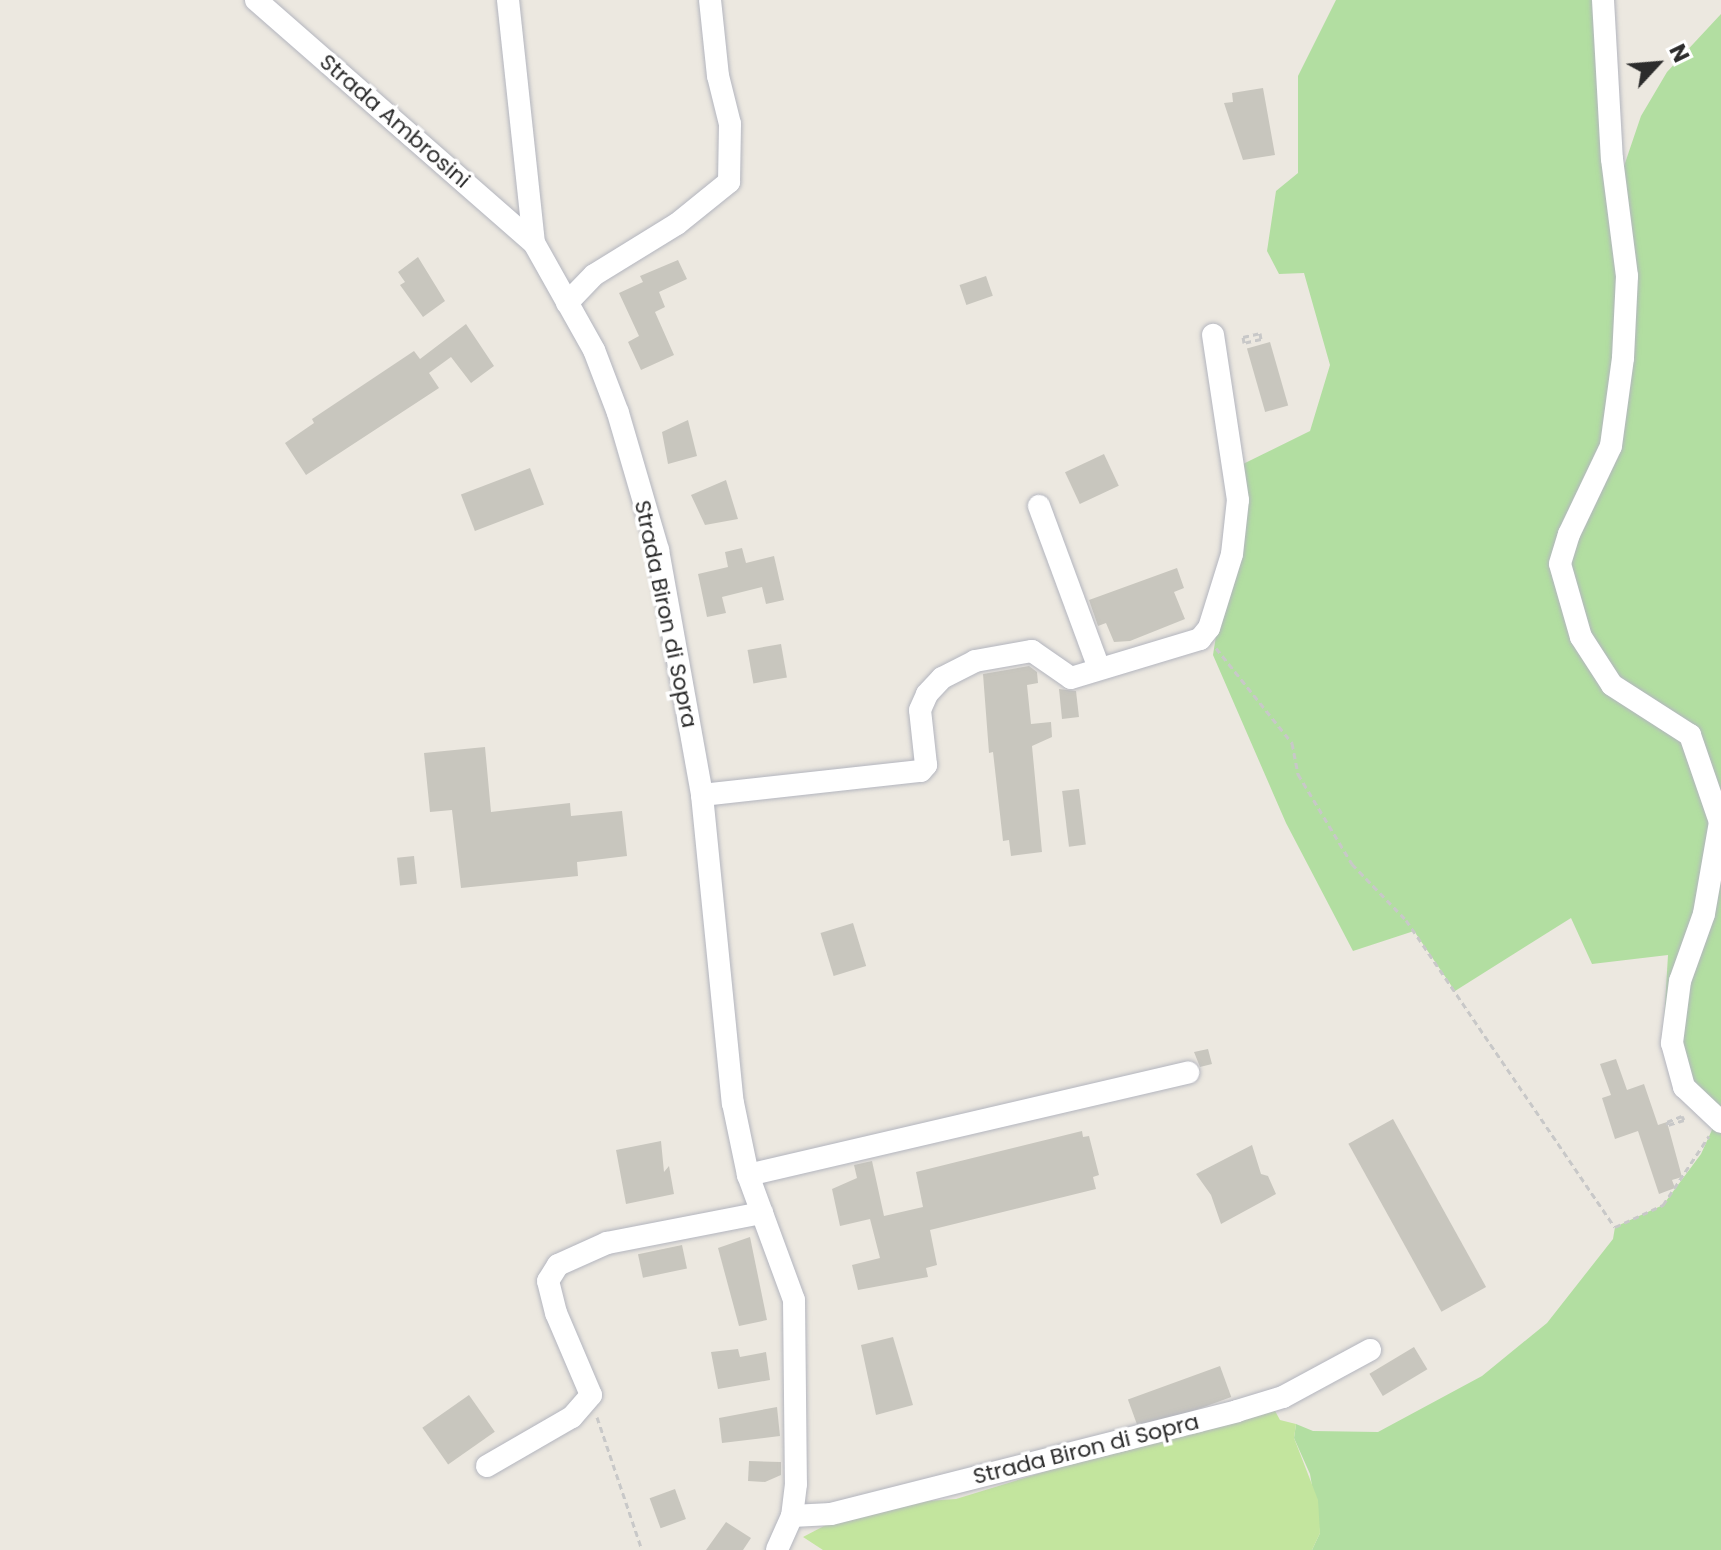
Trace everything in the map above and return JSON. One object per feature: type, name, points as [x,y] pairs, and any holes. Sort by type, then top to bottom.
[{"type":"street","name":"Strada Ambrosini","points":[[256,0],[534,243]]},
{"type":"street","points":[[508,0],[534,243]]},
{"type":"street","points":[[567,303],[594,275],[677,224],[729,182],[730,124],[718,76],[710,0]]},
{"type":"street","points":[[1603,0],[1612,159],[1627,276],[1623,358],[1611,446],[1569,534],[1560,564],[1581,637],[1612,685],[1690,735],[1720,822],[1704,914],[1680,981],[1672,1043],[1684,1087],[1718,1122]]},
{"type":"street","name":"Strada Biron di Sopra","points":[[534,243],[594,350],[618,413],[658,550],[702,795],[733,1103],[748,1175],[794,1300],[797,1449],[792,1516],[777,1550]]},
{"type":"street","points":[[702,795],[911,776],[926,765],[920,710],[927,694],[954,670],[1005,653],[1032,651],[1071,678],[1200,639],[1209,628],[1232,554],[1238,500],[1213,335]]},
{"type":"street","points":[[1039,506],[1099,668]]},
{"type":"street","points":[[748,1175],[1188,1073]]},
{"type":"street","points":[[487,1466],[572,1417],[591,1395],[556,1313],[548,1281],[558,1265],[607,1243],[762,1213]]},
{"type":"street","name":"Strada Biron di Sopra","points":[[792,1516],[831,1514],[1237,1411],[1283,1397],[1370,1350]]},
{"type":"path","points":[[1200,639],[1216,647],[1292,743],[1298,774],[1352,864],[1406,920],[1615,1227],[1663,1205],[1701,1154],[1718,1122]]},
{"type":"path","points":[[591,1395],[605,1450],[642,1550]]},
{"type":"green space","points":[[1336,0],[1603,0],[1623,169],[1641,116],[1667,72],[1721,14],[1721,1550],[1312,1550],[1320,1533],[1310,1474],[1294,1438],[1296,1424],[1313,1431],[1378,1432],[1482,1376],[1547,1323],[1613,1239],[1615,1227],[1663,1205],[1701,1154],[1716,1121],[1663,1039],[1668,955],[1592,964],[1571,918],[1455,991],[1414,931],[1353,951],[1286,823],[1213,655],[1243,464],[1310,431],[1330,365],[1304,273],[1279,274],[1267,251],[1276,191],[1298,173],[1298,76]]},
{"type":"green space","points":[[1274,1409],[1280,1420],[1296,1424],[1294,1438],[1318,1500],[1320,1533],[1312,1550],[823,1550],[803,1537],[843,1516],[897,1503],[956,1499],[1167,1434],[1227,1425]]},
{"type":"building","points":[[1263,88],[1275,155],[1243,160],[1224,103],[1233,102],[1232,93]]},
{"type":"building","points":[[418,257],[445,301],[423,317],[400,285],[405,282],[398,272]]},
{"type":"building","points":[[678,260],[687,279],[659,292],[665,307],[655,312],[674,355],[641,370],[628,342],[639,336],[619,293],[643,282],[640,276]]},
{"type":"building","points":[[986,276],[993,296],[966,305],[960,285]]},
{"type":"building","points":[[466,324],[494,366],[471,383],[451,357],[429,373],[439,388],[306,475],[285,443],[314,423],[312,419],[414,351],[420,359]]},
{"type":"building","points":[[1270,342],[1288,405],[1265,412],[1247,349]]},
{"type":"building","points":[[688,420],[697,456],[668,464],[662,432]]},
{"type":"building","points":[[1104,454],[1119,486],[1080,504],[1065,472]]},
{"type":"building","points":[[530,468],[544,504],[475,531],[461,495]]},
{"type":"building","points":[[726,480],[738,519],[705,525],[691,495]]},
{"type":"building","points":[[742,548],[746,563],[774,556],[784,600],[766,604],[762,587],[722,597],[726,613],[707,617],[698,574],[728,567],[725,552]]},
{"type":"building","points":[[1177,568],[1184,588],[1174,592],[1185,619],[1130,641],[1114,642],[1106,623],[1098,626],[1089,600]]},
{"type":"building","points":[[781,644],[787,677],[753,683],[748,650]]},
{"type":"building","points":[[1029,666],[1037,672],[1038,683],[1027,685],[1031,724],[1051,722],[1052,737],[1032,746],[1042,852],[1011,856],[1009,840],[1003,841],[993,752],[989,753],[983,674]]},
{"type":"building","points":[[1059,689],[1076,691],[1079,717],[1062,719]]},
{"type":"building","points":[[485,747],[491,812],[570,803],[571,816],[622,811],[627,856],[577,862],[578,876],[461,888],[452,810],[430,812],[424,753]]},
{"type":"building","points":[[1079,789],[1086,845],[1069,847],[1062,791]]},
{"type":"building","points":[[414,856],[417,884],[400,886],[397,858]]},
{"type":"building","points":[[853,923],[866,966],[834,976],[820,933]]},
{"type":"building","points":[[1208,1049],[1212,1064],[1200,1067],[1194,1052]]},
{"type":"building","points":[[1616,1059],[1627,1090],[1644,1084],[1658,1125],[1667,1122],[1682,1177],[1672,1180],[1675,1188],[1659,1194],[1638,1131],[1615,1139],[1602,1098],[1611,1095],[1600,1064]]},
{"type":"building","points":[[1393,1119],[1486,1287],[1441,1312],[1348,1144]]},
{"type":"building","points":[[1082,1131],[1083,1137],[1089,1136],[1099,1175],[1093,1177],[1096,1189],[930,1230],[937,1265],[926,1268],[928,1277],[858,1290],[852,1265],[880,1258],[870,1219],[840,1226],[832,1189],[857,1178],[854,1165],[872,1161],[884,1216],[923,1207],[916,1172]]},
{"type":"building","points":[[661,1141],[664,1172],[669,1166],[674,1194],[626,1204],[616,1150]]},
{"type":"building","points":[[1252,1145],[1261,1174],[1268,1176],[1276,1194],[1221,1224],[1211,1195],[1196,1174]]},
{"type":"building","points":[[750,1237],[767,1320],[739,1326],[718,1248]]},
{"type":"building","points":[[682,1245],[687,1268],[643,1278],[638,1254]]},
{"type":"building","points":[[893,1337],[913,1405],[876,1415],[861,1345]]},
{"type":"building","points":[[1414,1347],[1427,1369],[1383,1396],[1369,1374]]},
{"type":"building","points":[[738,1349],[740,1357],[766,1352],[770,1380],[718,1389],[711,1352]]},
{"type":"building","points":[[1220,1366],[1231,1397],[1139,1431],[1128,1400]]},
{"type":"building","points":[[469,1395],[495,1432],[448,1465],[422,1428]]},
{"type":"building","points":[[777,1407],[780,1436],[722,1443],[719,1418]]},
{"type":"building","points":[[749,1461],[781,1462],[781,1475],[765,1482],[748,1481]]},
{"type":"building","points":[[675,1489],[686,1519],[661,1528],[650,1498]]},
{"type":"building","points":[[726,1522],[751,1538],[743,1550],[706,1550]]}]
